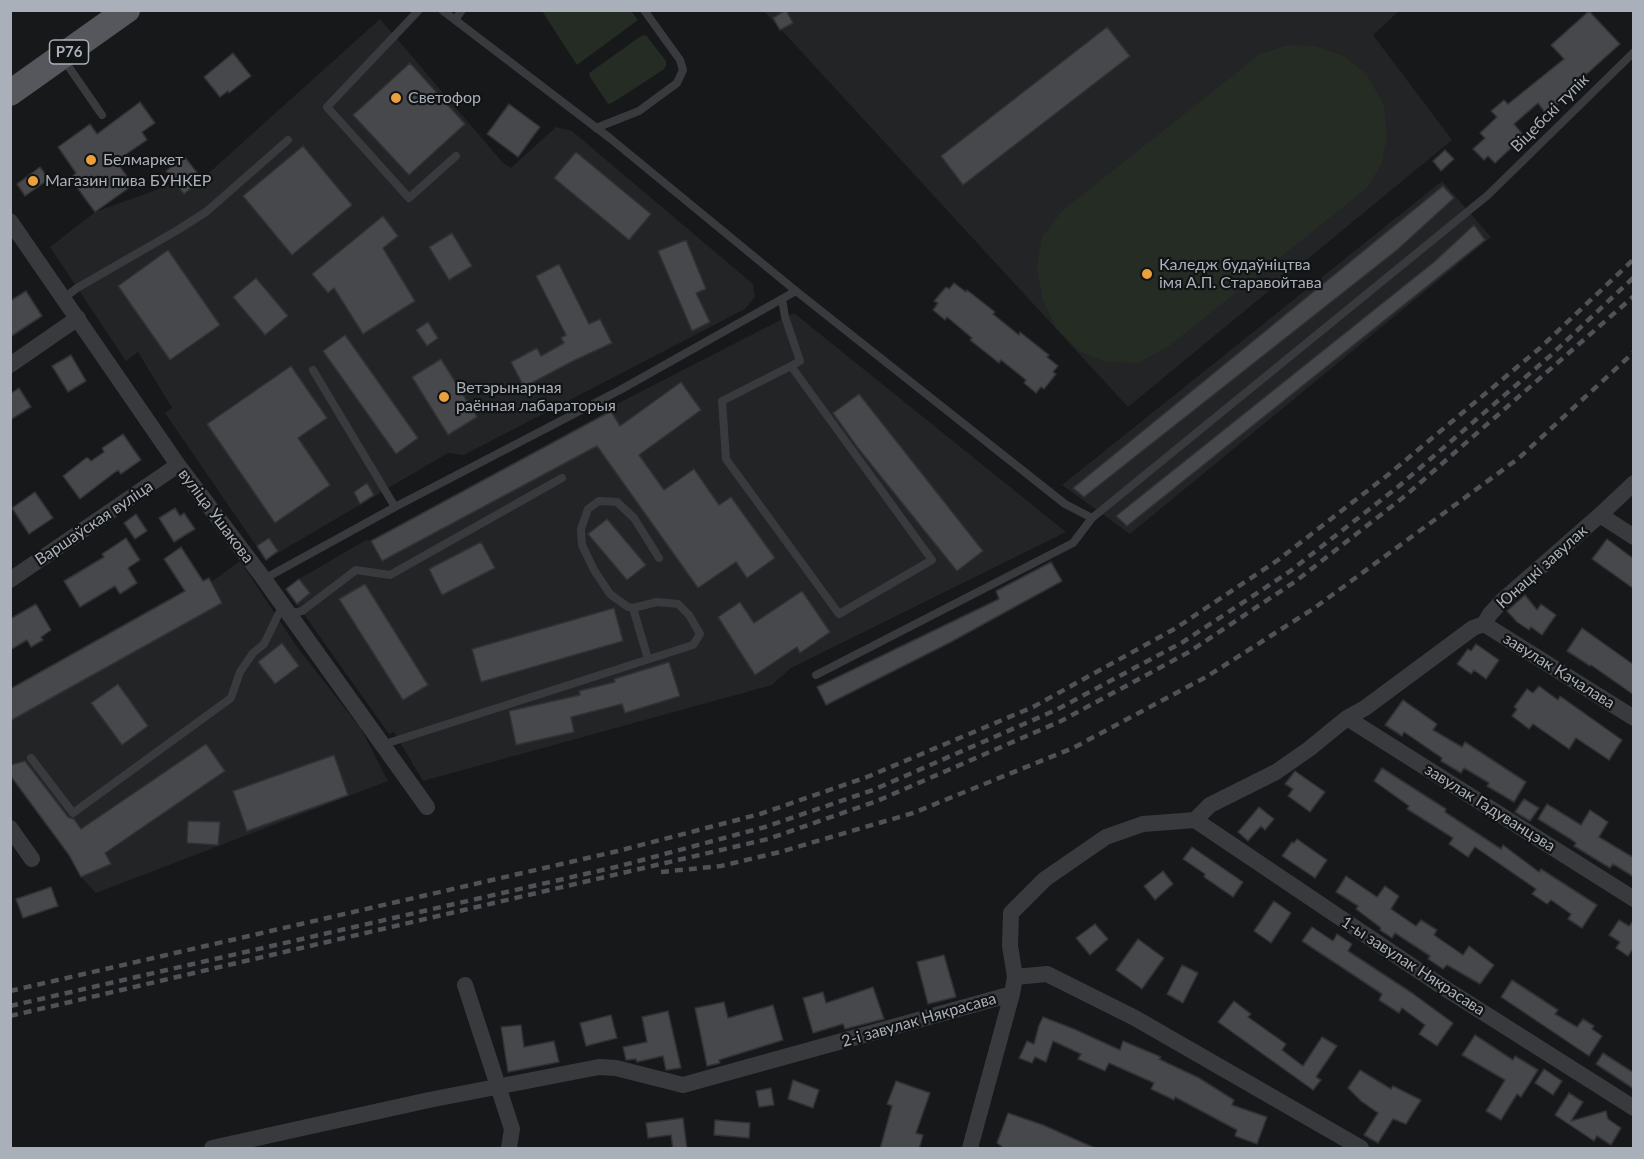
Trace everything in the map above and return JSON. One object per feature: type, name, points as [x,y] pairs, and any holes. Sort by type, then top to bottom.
[{"type":"main road","name":"Р76","points":[[10,93],[127,10]]},
{"type":"street","name":"вуліца Ушакова","points":[[10,221],[178,465],[264,579],[427,807]]},
{"type":"street","points":[[10,365],[78,318]]},
{"type":"street","name":"Варшаўская вуліца","points":[[10,580],[178,465]]},
{"type":"street","points":[[1600,515],[1634,483]]},
{"type":"street","name":"Юнацкі завулак","points":[[1484,624],[1503,600],[1600,515],[1634,537]]},
{"type":"street","points":[[1195,820],[1210,806],[1276,772],[1310,749],[1347,717],[1365,708],[1473,628],[1484,624]]},
{"type":"street","name":"завулак Качалава","points":[[1484,624],[1634,718]]},
{"type":"street","name":"завулак Гадуванцэва","points":[[1347,717],[1634,899]]},
{"type":"street","name":"2-і завулак Някрасава","points":[[212,1149],[429,1100],[599,1067],[616,1068],[683,1085],[1012,994],[1015,977],[1010,946],[1011,913],[1045,879],[1106,837],[1143,824],[1195,820]]},
{"type":"street","name":"1-ы завулак Някрасава","points":[[1195,820],[1446,989],[1634,1107]]},
{"type":"street","points":[[10,828],[32,859]]},
{"type":"street","points":[[1015,977],[1047,974],[1135,1018],[1361,1149]]},
{"type":"street","points":[[465,985],[512,1129],[509,1149]]},
{"type":"street","points":[[970,1149],[1012,994]]},
{"type":"lane","points":[[419,10],[327,107],[409,198],[456,156]]},
{"type":"lane","points":[[442,10],[596,128],[796,291],[1065,504],[1092,518]]},
{"type":"lane","points":[[455,20],[462,10]]},
{"type":"lane","points":[[596,128],[639,111],[677,83],[683,70],[680,60],[644,10]]},
{"type":"lane","name":"Віцебскі тупік","points":[[816,675],[1073,543],[1092,518],[1488,195],[1634,52]]},
{"type":"lane","points":[[62,57],[102,115]]},
{"type":"lane","points":[[64,298],[77,288],[206,212],[288,140]]},
{"type":"lane","points":[[264,579],[395,507],[620,390],[796,291]]},
{"type":"lane","points":[[782,299],[785,317],[801,361],[791,366],[722,401],[726,459],[838,614],[932,560],[791,366]]},
{"type":"lane","points":[[312,370],[395,507]]},
{"type":"lane","points":[[32,758],[73,813],[231,698],[240,672],[264,644],[285,611],[302,611],[357,570],[390,575],[562,478]]},
{"type":"lane","points":[[381,745],[693,645],[700,634],[690,615],[678,604],[657,602],[633,608],[610,594],[594,570],[582,545],[581,529],[588,509],[599,501],[617,502],[634,518],[659,558]]},
{"type":"lane","points":[[633,608],[648,659]]},
{"type":"shaded area","points":[[542,11],[631,11],[638,20],[577,65]]},
{"type":"shaded area","name":"Каледж будаўніцтва імя А.П. Старавойтава","points":[[764,11],[1399,11],[1373,35],[1452,140],[1128,407]]},
{"type":"shaded area","points":[[380,19],[503,163],[511,168],[556,127],[572,131],[753,284],[755,297],[745,309],[464,455],[448,453],[266,560],[165,413],[172,408],[138,352],[126,361],[50,247],[95,212],[175,183],[166,171],[184,156],[202,179]]},
{"type":"shaded area","points":[[646,35],[666,61],[666,66],[608,104],[589,73],[641,36]]},
{"type":"shaded area","points":[[1288,45],[1315,46],[1344,56],[1367,75],[1384,105],[1387,137],[1382,163],[1367,188],[1169,346],[1138,363],[1107,362],[1080,352],[1056,328],[1043,300],[1037,267],[1042,237],[1062,211],[1260,54]]},
{"type":"shaded area","points":[[1442,181],[1491,237],[1130,534],[1062,485]]},
{"type":"shaded area","points":[[794,313],[1066,532],[791,668],[772,685],[423,781],[394,732],[389,734],[286,589],[366,540],[371,541],[611,411],[609,408]]},
{"type":"shaded area","points":[[240,561],[297,647],[361,729],[388,781],[96,893],[81,877],[69,854],[11,775],[10,689],[211,582]]},
{"type":"building","points":[[786,10],[793,23],[780,30],[773,18]]},
{"type":"building","points":[[1589,11],[1620,44],[1569,90],[1572,93],[1546,114],[1538,103],[1514,124],[1524,136],[1495,163],[1488,156],[1484,160],[1473,149],[1485,138],[1480,133],[1497,117],[1491,111],[1504,100],[1508,104],[1564,59],[1551,45]]},
{"type":"building","points":[[1107,27],[1130,56],[963,185],[941,156]]},
{"type":"building","points":[[233,53],[251,76],[220,97],[204,77]]},
{"type":"building","points":[[410,63],[465,124],[409,175],[353,115]]},
{"type":"building","name":"Белмаркет","points":[[140,102],[155,123],[142,132],[147,140],[116,161],[133,185],[95,212],[70,178],[76,173],[58,147],[90,124],[97,134]]},
{"type":"building","points":[[509,104],[540,127],[518,157],[487,134]]},
{"type":"building","points":[[303,146],[352,205],[292,255],[243,196]]},
{"type":"building","points":[[1445,150],[1454,159],[1441,171],[1433,161]]},
{"type":"building","points":[[576,152],[651,214],[629,240],[554,178]]},
{"type":"building","points":[[184,156],[202,179],[184,194],[166,171]]},
{"type":"building","name":"Магазин пива БУНКЕР","points":[[40,167],[49,179],[25,196],[17,184]]},
{"type":"building","points":[[1443,186],[1454,198],[1397,250],[1084,497],[1073,488]]},
{"type":"building","points":[[383,216],[398,236],[383,248],[415,301],[363,334],[334,288],[328,293],[312,274]]},
{"type":"building","points":[[1474,225],[1485,240],[1127,526],[1116,516],[1434,262]]},
{"type":"building","points":[[452,233],[472,266],[449,280],[429,247]]},
{"type":"building","points":[[686,240],[706,289],[696,293],[710,322],[692,331],[658,251]]},
{"type":"building","points":[[168,250],[220,325],[170,360],[118,286]]},
{"type":"building","points":[[559,264],[589,324],[600,319],[612,343],[524,387],[511,362],[537,348],[541,356],[564,343],[561,338],[566,335],[536,276]]},
{"type":"building","points":[[256,278],[288,316],[265,335],[233,297]]},
{"type":"building","points":[[954,283],[966,292],[967,290],[1019,335],[1020,332],[1049,355],[1047,357],[1058,366],[1053,372],[1056,374],[1044,389],[1041,387],[1036,393],[1024,383],[1026,380],[1001,360],[999,363],[970,340],[972,338],[947,317],[945,320],[933,310],[938,303],[934,301],[946,287],[949,289]]},
{"type":"building","points":[[26,291],[42,316],[10,337],[10,301]]},
{"type":"building","points":[[428,322],[438,338],[427,346],[416,330]]},
{"type":"building","points":[[345,335],[418,438],[396,454],[323,351]]},
{"type":"building","points":[[71,355],[86,381],[68,392],[52,366]]},
{"type":"building","name":"Ветэрынарная раённая лабараторыя","points":[[441,359],[477,417],[448,435],[412,377]]},
{"type":"building","points":[[291,366],[327,418],[298,438],[330,485],[275,523],[207,424]]},
{"type":"building","points":[[681,382],[701,410],[639,455],[664,490],[694,469],[719,505],[731,497],[775,558],[747,578],[736,562],[698,588],[597,446],[382,561],[371,541],[611,411],[620,426]]},
{"type":"building","points":[[19,388],[31,407],[10,420],[10,394]]},
{"type":"building","points":[[859,394],[983,551],[957,571],[858,448],[833,413]]},
{"type":"building","points":[[123,434],[141,460],[121,474],[118,470],[80,499],[63,476],[86,458],[91,461],[104,452],[102,448]]},
{"type":"building","points":[[367,483],[374,495],[360,504],[354,492]]},
{"type":"building","points":[[35,492],[53,518],[29,534],[12,508]]},
{"type":"building","points":[[175,508],[180,516],[184,513],[195,529],[174,542],[159,518]]},
{"type":"building","points":[[136,514],[147,531],[135,539],[124,523]]},
{"type":"building","points":[[607,519],[646,565],[627,580],[588,534]]},
{"type":"building","points":[[126,538],[140,560],[128,568],[137,583],[120,594],[115,586],[80,607],[64,581],[104,557],[102,554]]},
{"type":"building","points":[[269,538],[278,551],[266,560],[257,546]]},
{"type":"building","points":[[1607,539],[1634,559],[1634,589],[1592,559]]},
{"type":"building","points":[[481,542],[495,568],[442,595],[429,569]]},
{"type":"building","points":[[181,547],[203,581],[209,578],[222,603],[10,721],[10,689],[185,591],[164,559]]},
{"type":"building","points":[[1051,562],[1062,581],[949,643],[826,705],[817,687],[999,599],[996,591]]},
{"type":"building","points":[[299,579],[310,593],[297,604],[286,589]]},
{"type":"building","points":[[365,584],[428,685],[403,700],[339,599]]},
{"type":"building","points":[[802,591],[830,632],[800,653],[797,647],[755,675],[718,617],[740,602],[754,623]]},
{"type":"building","points":[[1525,595],[1537,610],[1541,604],[1556,615],[1542,635],[1531,627],[1529,630],[1517,622],[1507,611]]},
{"type":"building","points":[[36,604],[51,630],[41,637],[43,640],[31,647],[27,640],[10,650],[10,619]]},
{"type":"building","points":[[614,608],[623,641],[481,682],[472,649]]},
{"type":"building","points":[[1582,628],[1634,665],[1634,695],[1567,651]]},
{"type":"building","points":[[282,643],[299,666],[275,684],[258,662]]},
{"type":"building","points":[[1476,644],[1499,660],[1486,679],[1474,670],[1471,674],[1457,664],[1468,649],[1471,651]]},
{"type":"building","points":[[669,662],[680,696],[625,713],[622,704],[571,717],[574,732],[516,745],[509,711],[580,695],[579,691],[615,682],[614,679]]},
{"type":"building","points":[[118,684],[148,726],[122,745],[91,703]]},
{"type":"building","points":[[1539,686],[1558,700],[1560,696],[1622,740],[1609,760],[1576,738],[1569,749],[1533,724],[1529,729],[1512,716],[1517,709],[1514,707],[1527,689],[1533,693]]},
{"type":"building","points":[[1403,700],[1437,724],[1433,730],[1462,747],[1465,742],[1526,782],[1514,802],[1487,786],[1489,783],[1464,768],[1461,773],[1441,761],[1442,758],[1404,732],[1402,736],[1385,725]]},
{"type":"building","points":[[206,744],[225,771],[105,853],[111,864],[81,877],[69,855],[10,775],[10,765],[25,761],[68,817],[74,819],[81,829]]},
{"type":"building","points":[[334,755],[348,795],[247,831],[233,791]]},
{"type":"building","points":[[1382,768],[1446,809],[1445,812],[1501,849],[1503,845],[1539,872],[1541,869],[1597,905],[1582,928],[1568,919],[1571,914],[1551,900],[1547,904],[1532,894],[1536,889],[1475,847],[1468,857],[1449,844],[1453,838],[1407,809],[1409,806],[1374,781]]},
{"type":"building","points":[[1295,771],[1325,792],[1310,812],[1288,796],[1293,789],[1285,784]]},
{"type":"building","points":[[1524,799],[1539,808],[1530,821],[1515,812]]},
{"type":"building","points":[[1547,804],[1581,825],[1590,810],[1608,822],[1599,837],[1634,858],[1634,877],[1613,864],[1610,868],[1574,846],[1576,843],[1538,819]]},
{"type":"building","points":[[1259,807],[1274,819],[1265,830],[1261,826],[1248,841],[1238,832]]},
{"type":"building","points":[[188,821],[220,822],[218,845],[187,843]]},
{"type":"building","points":[[1297,839],[1327,860],[1315,878],[1282,856]]},
{"type":"building","points":[[1192,847],[1243,882],[1233,897],[1183,859]]},
{"type":"building","points":[[1163,871],[1173,884],[1155,900],[1144,886]]},
{"type":"building","points":[[1346,876],[1377,897],[1385,886],[1399,896],[1391,909],[1416,926],[1421,920],[1437,930],[1434,935],[1463,955],[1469,946],[1494,965],[1480,984],[1447,965],[1443,969],[1428,959],[1430,956],[1395,933],[1392,938],[1380,930],[1381,928],[1356,909],[1358,906],[1336,892]]},
{"type":"building","points":[[51,887],[58,906],[23,918],[16,899]]},
{"type":"building","points":[[1274,901],[1291,913],[1271,943],[1254,931]]},
{"type":"building","points":[[1619,920],[1629,926],[1634,920],[1634,950],[1628,956],[1616,948],[1620,942],[1609,935]]},
{"type":"building","points":[[1095,924],[1108,939],[1090,955],[1076,938]]},
{"type":"building","points":[[1312,927],[1333,941],[1337,934],[1352,944],[1348,951],[1453,1023],[1437,1046],[1419,1034],[1425,1025],[1402,1008],[1399,1013],[1379,1000],[1382,994],[1302,941]]},
{"type":"building","points":[[1138,939],[1164,958],[1142,989],[1116,970]]},
{"type":"building","points":[[944,955],[956,997],[928,1004],[917,962]]},
{"type":"building","points":[[1182,965],[1198,973],[1183,1003],[1167,994]]},
{"type":"building","points":[[1512,980],[1558,1010],[1555,1014],[1577,1027],[1583,1019],[1594,1026],[1592,1029],[1602,1036],[1589,1056],[1501,997]]},
{"type":"building","points":[[873,987],[884,1019],[845,1029],[843,1024],[813,1033],[803,998],[823,992],[826,1003]]},
{"type":"building","points":[[1234,1001],[1251,1014],[1248,1017],[1286,1044],[1282,1050],[1303,1066],[1322,1037],[1337,1046],[1316,1077],[1321,1080],[1313,1090],[1218,1022]]},
{"type":"building","points":[[724,1002],[728,1018],[773,1005],[783,1040],[707,1066],[695,1008]]},
{"type":"building","points":[[668,1011],[681,1068],[666,1070],[663,1056],[637,1062],[636,1059],[626,1060],[623,1047],[647,1042],[642,1017]]},
{"type":"building","points":[[611,1015],[617,1038],[586,1046],[580,1023]]},
{"type":"building","points":[[1043,1017],[1120,1050],[1123,1041],[1161,1057],[1159,1059],[1199,1078],[1234,1100],[1232,1105],[1267,1117],[1257,1144],[1235,1136],[1237,1130],[1175,1097],[1174,1100],[1151,1089],[1154,1083],[1109,1063],[1105,1071],[1078,1059],[1081,1054],[1053,1041],[1046,1062],[1035,1057],[1032,1063],[1019,1058],[1027,1041],[1034,1044]]},
{"type":"building","points":[[521,1025],[524,1047],[554,1041],[559,1062],[508,1072],[501,1027]]},
{"type":"building","points":[[1475,1035],[1513,1060],[1515,1056],[1538,1070],[1521,1097],[1517,1094],[1501,1120],[1486,1111],[1505,1080],[1462,1055]]},
{"type":"building","points":[[1603,1053],[1634,1073],[1634,1089],[1596,1064]]},
{"type":"building","points":[[1544,1069],[1562,1081],[1553,1095],[1535,1083]]},
{"type":"building","points":[[1360,1070],[1391,1089],[1393,1086],[1421,1100],[1406,1124],[1393,1119],[1378,1143],[1364,1135],[1378,1113],[1348,1088]]},
{"type":"building","points":[[793,1080],[819,1090],[813,1108],[788,1099]]},
{"type":"building","points":[[896,1081],[930,1093],[916,1133],[923,1135],[919,1149],[880,1149],[892,1106],[887,1104]]},
{"type":"building","points":[[771,1088],[774,1105],[759,1107],[756,1091]]},
{"type":"building","points":[[1569,1093],[1583,1102],[1571,1121],[1606,1111],[1608,1119],[1621,1128],[1611,1145],[1597,1136],[1594,1141],[1555,1115]]},
{"type":"building","points":[[1008,1113],[1043,1125],[1097,1149],[1005,1149],[997,1143]]},
{"type":"building","points":[[683,1118],[687,1149],[673,1149],[671,1135],[648,1138],[646,1123]]},
{"type":"building","points":[[715,1120],[750,1123],[749,1138],[714,1135]]},
{"type":"railway","points":[[10,991],[618,851],[760,814],[867,777],[1033,707],[1176,628],[1278,560],[1389,474],[1540,348],[1634,259]]},
{"type":"railway","points":[[10,1006],[620,866],[765,827],[873,790],[1056,710],[1183,642],[1289,572],[1399,486],[1550,356],[1634,277]]},
{"type":"railway","points":[[10,1016],[768,839],[877,801],[1061,721],[1189,652],[1296,581],[1405,496],[1634,296]]},
{"type":"railway","points":[[661,872],[721,866],[780,852],[913,813],[1073,748],[1206,677],[1313,609],[1519,458],[1634,352]]},
{"type":"place","name":"Светофор","points":[[396,98]]},
{"type":"place","name":"Белмаркет","points":[[91,160]]},
{"type":"place","name":"Магазин пива БУНКЕР","points":[[33,181]]},
{"type":"place","name":"Каледж будаўніцтва імя А.П. Старавойтава","points":[[1147,274]]},
{"type":"place","name":"Ветэрынарная раённая лабараторыя","points":[[444,397]]}]
